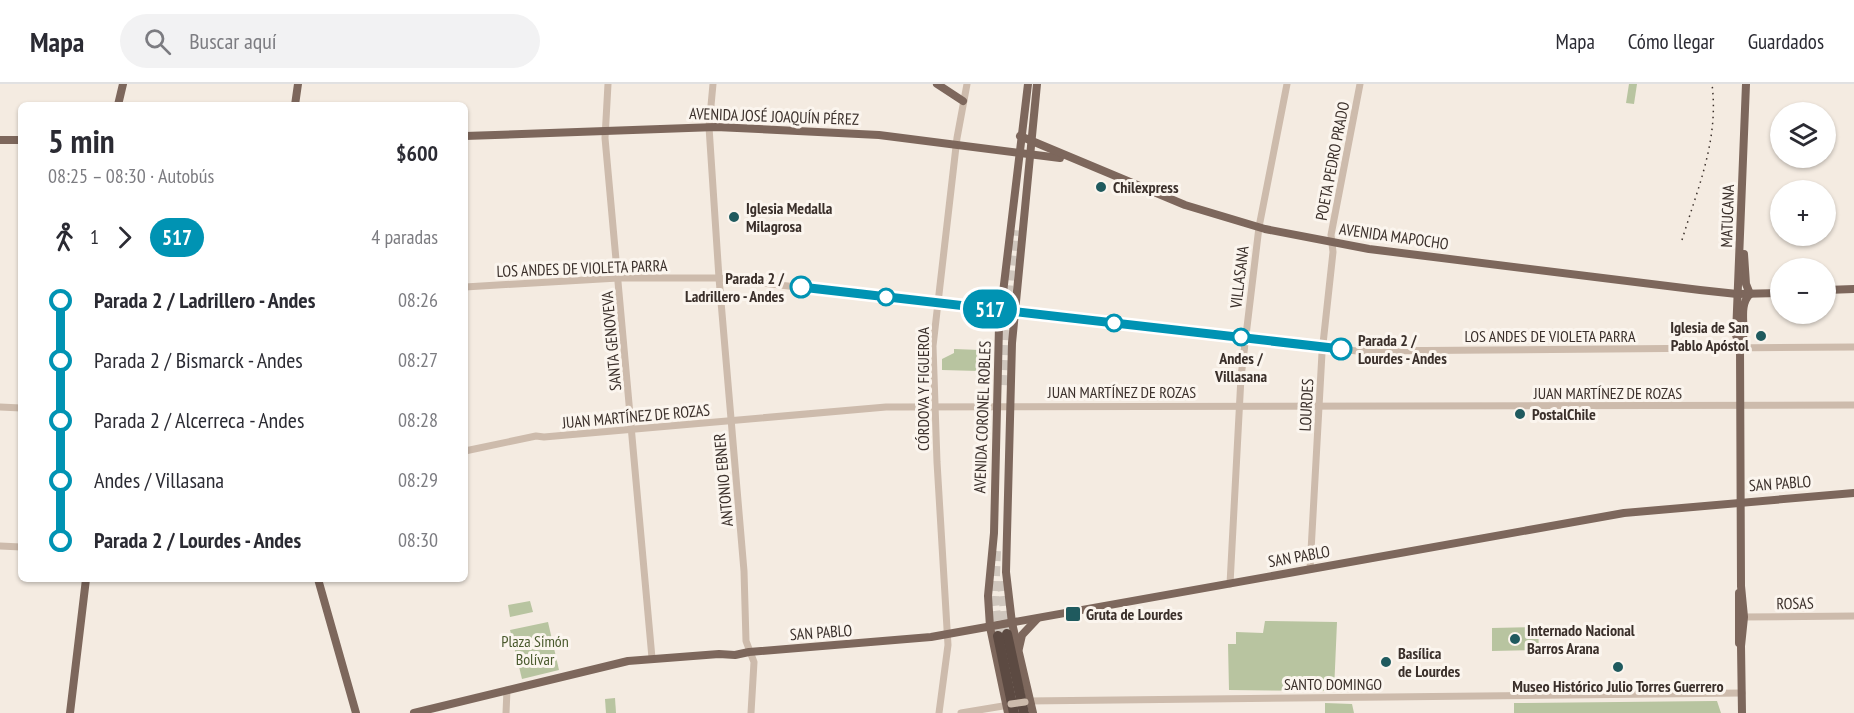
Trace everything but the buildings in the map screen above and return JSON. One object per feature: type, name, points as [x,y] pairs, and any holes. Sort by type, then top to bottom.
[{"type":"highway","points":[[998,632],[1027,705]]},
{"type":"highway","points":[[998,632],[1010,709]]},
{"type":"main road","points":[[119,102],[123,84]]},
{"type":"main road","points":[[295,102],[298,84]]},
{"type":"main road","points":[[937,84],[963,100]]},
{"type":"main road","name":"AVENIDA CORONEL ROBLES","points":[[998,632],[988,596],[994,533],[996,406],[1001,310],[1018,152],[1028,84]]},
{"type":"main road","name":"AVENIDA CORONEL ROBLES","points":[[1033,713],[1027,705],[1019,651],[1012,623],[1006,572],[1015,312],[1037,84]]},
{"type":"main road","name":"MATUCANA","points":[[1740,348],[1736,339],[1737,294],[1746,84]]},
{"type":"main road","name":"AVENIDA JOSÉ JOAQUÍN PÉREZ","points":[[468,136],[709,127],[800,130],[879,135],[1032,153],[1081,164]]},
{"type":"main road","name":"AVENIDA MAPOCHO","points":[[1020,136],[1081,164],[1191,208],[1259,227],[1332,242],[1737,294],[1770,293]]},
{"type":"main road","points":[[0,140],[18,140]]},
{"type":"main road","points":[[1007,151],[1017,163]]},
{"type":"main road","points":[[1741,239],[1746,284],[1750,294]]},
{"type":"main road","points":[[1836,290],[1854,289]]},
{"type":"main road","name":"MATUCANA","points":[[1742,713],[1740,348],[1743,340],[1744,303],[1750,294]]},
{"type":"main road","name":"SAN PABLO","points":[[414,713],[613,664],[652,658],[719,654],[729,650],[749,652],[896,641],[947,634],[998,632],[1012,623],[1615,514],[1854,493]]},
{"type":"main road","points":[[70,713],[86,582]]},
{"type":"main road","points":[[319,582],[356,713]]},
{"type":"main road","points":[[1019,651],[1022,635],[1037,619]]},
{"type":"street","name":"SANTA GENOVEVA","points":[[608,84],[604,130],[652,658]]},
{"type":"street","name":"ANTONIO EBNER","points":[[712,84],[709,127],[718,278],[744,571],[746,641],[754,662],[751,713]]},
{"type":"street","name":"CÓRDOVA Y FIGUEROA","points":[[939,713],[947,652],[947,634],[934,407],[933,346],[956,145],[967,84]]},
{"type":"street","name":"VILLASANA","points":[[1230,584],[1239,405],[1245,338],[1259,227],[1287,84]]},
{"type":"street","name":"POETA PEDRO PRADO","points":[[1332,242],[1336,203],[1360,84]]},
{"type":"street","name":"LOURDES","points":[[1310,569],[1323,346],[1332,242]]},
{"type":"street","name":"LOS ANDES DE VIOLETA PARRA","points":[[468,287],[618,278],[718,278],[1357,351],[1854,347]]},
{"type":"street","name":"JUAN MARTÍNEZ DE ROZAS","points":[[468,450],[536,436],[632,430],[871,408],[1239,405],[1320,408],[1854,405]]},
{"type":"street","points":[[0,407],[18,408]]},
{"type":"street","points":[[0,546],[18,547]]},
{"type":"street","name":"ROSAS","points":[[1741,617],[1854,615]]},
{"type":"street","points":[[506,713],[507,690]]},
{"type":"street","name":"SANTO DOMINGO","points":[[961,713],[1010,709],[1027,705],[1742,693]]},
{"type":"green space","points":[[1629,84],[1637,84],[1634,104],[1626,103]]},
{"type":"green space","points":[[954,349],[980,350],[979,371],[942,370],[942,359],[954,353]]},
{"type":"green space","points":[[530,601],[533,612],[510,617],[508,605]]},
{"type":"green space","points":[[1265,621],[1337,622],[1334,691],[1229,690],[1228,644],[1236,644],[1236,632],[1263,633]]},
{"type":"green space","name":"Plaza Simón Bolívar","points":[[548,622],[559,670],[522,679],[510,630]]},
{"type":"green space","name":"Internado Nacional Barros Arana","points":[[1538,627],[1539,650],[1492,651],[1492,628]]},
{"type":"green space","points":[[615,698],[616,713],[606,713],[605,699]]},
{"type":"green space","points":[[1717,701],[1721,713],[1514,713],[1514,703]]},
{"type":"green space","points":[[1325,703],[1352,704],[1354,713],[1325,713]]},
{"type":"tunnel","points":[[1002,385],[1005,318],[1014,230]]},
{"type":"tunnel","points":[[996,551],[994,599],[998,634]]},
{"type":"tunnel","points":[[1002,581],[1007,634]]},
{"type":"railway","points":[[1682,240],[1710,144],[1713,125],[1712,84]]},
{"type":"bus line","name":"517","points":[[801,287],[1341,349]]},
{"type":"place","name":"Chilexpress","points":[[1101,187]]},
{"type":"place","name":"Iglesia Medalla Milagrosa","points":[[734,217]]},
{"type":"place","name":"Parada 2 / Ladrillero - Andes","points":[[801,287]]},
{"type":"place","name":"Iglesia de San Pablo Apóstol","points":[[1761,336]]},
{"type":"place","name":"Andes / Villasana","points":[[1241,337]]},
{"type":"place","name":"Parada 2 / Lourdes - Andes","points":[[1341,349]]},
{"type":"place","name":"PostalChile","points":[[1520,414]]},
{"type":"place","name":"Gruta de Lourdes","points":[[1073,614]]},
{"type":"place","name":"Internado Nacional Barros Arana","points":[[1515,639]]},
{"type":"place","name":"Basílica de Lourdes","points":[[1386,662]]},
{"type":"place","name":"Museo Histórico Julio Torres Guerrero","points":[[1618,667]]}]
